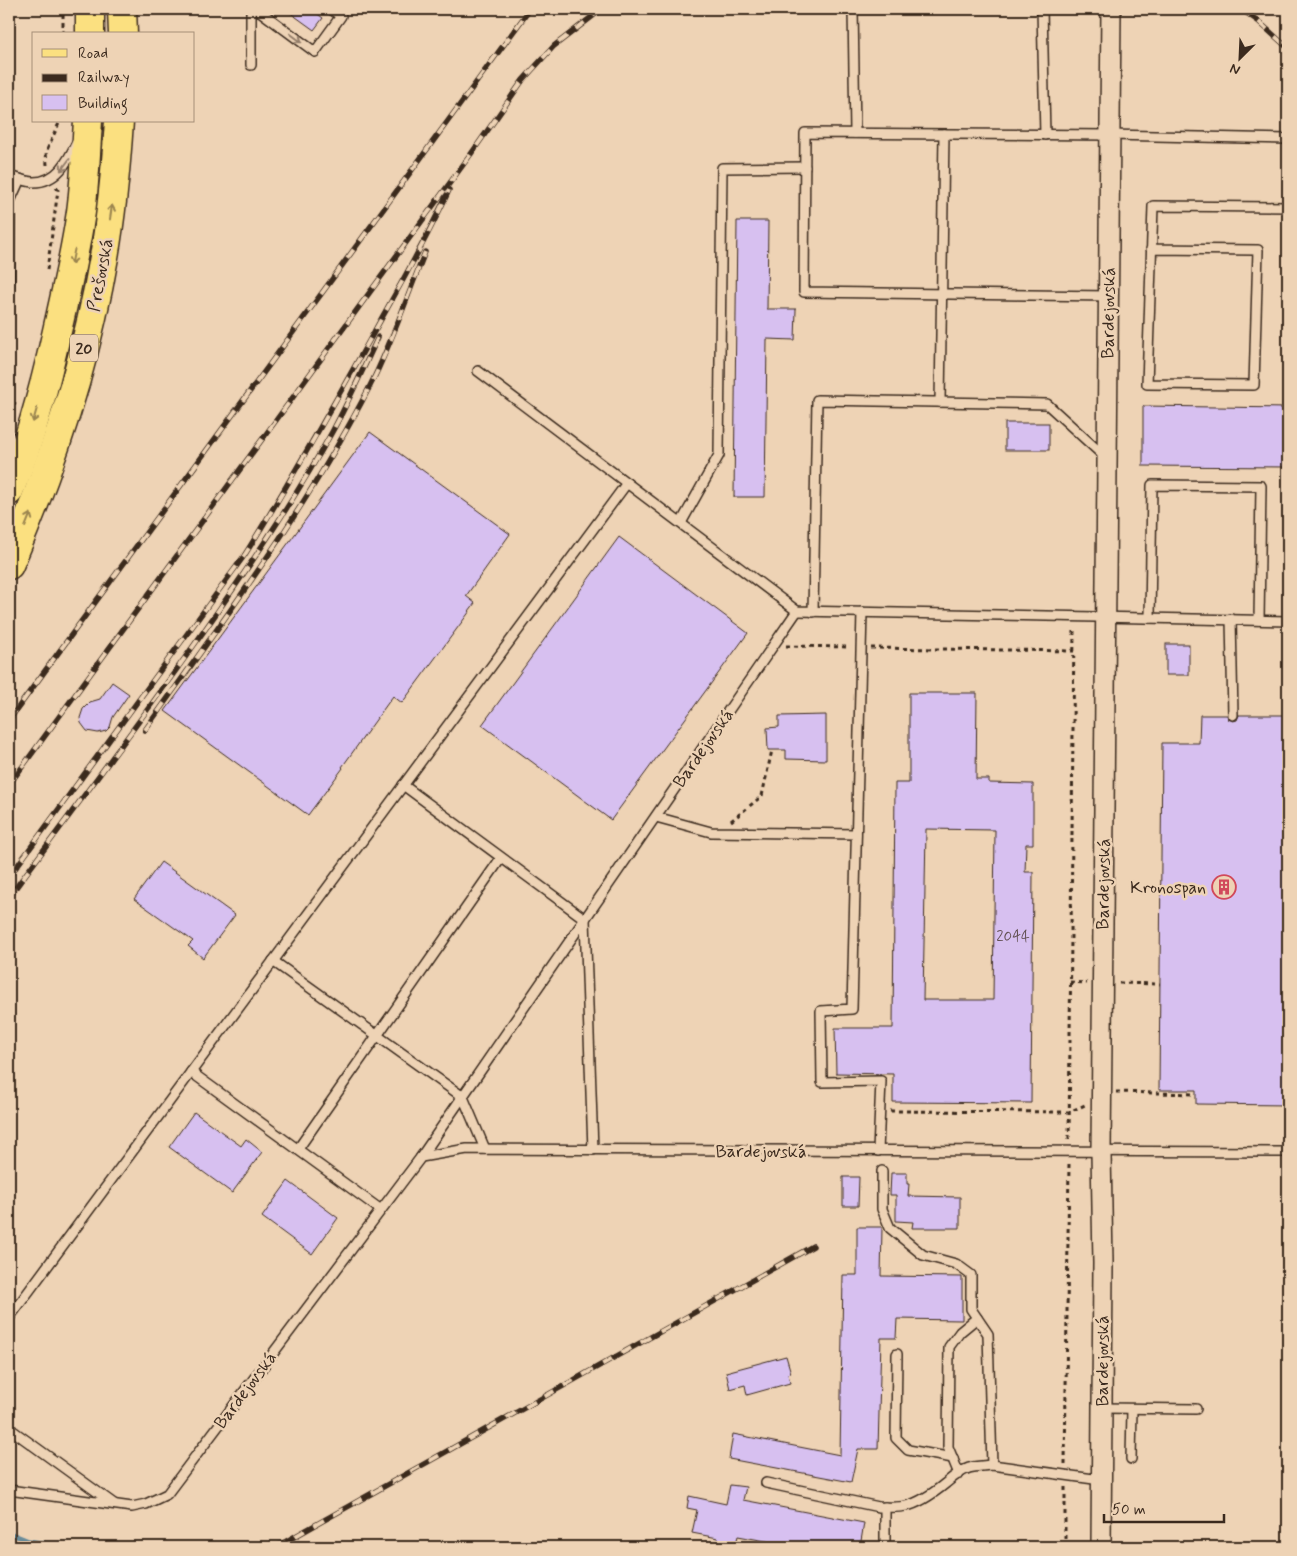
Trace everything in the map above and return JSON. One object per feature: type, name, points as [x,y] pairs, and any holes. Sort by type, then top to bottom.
[{"type":"main road","points":[[90,9],[90,32]]},
{"type":"main road","points":[[122,9],[123,32]]},
{"type":"main road","name":"Prešovská","points":[[12,483],[42,390],[65,297],[81,210],[87,122]]},
{"type":"main road","name":"Prešovská","points":[[9,564],[47,472],[81,364],[104,257],[114,186],[119,122]]},
{"type":"street","name":"Bardejovská","points":[[1101,1547],[1103,1263],[1101,1098],[1111,9]]},
{"type":"lane","points":[[251,9],[251,65]]},
{"type":"lane","points":[[257,9],[315,52],[341,16],[331,9]]},
{"type":"lane","points":[[852,9],[855,134]]},
{"type":"lane","points":[[1042,9],[1045,135]]},
{"type":"lane","name":"Prešovská","points":[[52,176],[60,171],[68,162],[87,122]]},
{"type":"lane","points":[[1109,296],[804,292],[805,133],[1288,138]]},
{"type":"lane","points":[[940,402],[944,134]]},
{"type":"lane","points":[[681,523],[719,454],[722,168],[805,167]]},
{"type":"lane","points":[[9,176],[33,182],[48,179],[52,176]]},
{"type":"lane","points":[[9,286],[10,201],[20,179]]},
{"type":"lane","points":[[1151,249],[1258,250],[1254,385],[1147,384],[1151,249],[1153,206],[1288,207]]},
{"type":"lane","points":[[478,370],[797,611],[1288,621]]},
{"type":"lane","points":[[813,612],[817,400],[1047,404],[1107,459]]},
{"type":"lane","points":[[9,435],[12,483]]},
{"type":"lane","points":[[9,1318],[627,483]]},
{"type":"lane","points":[[1150,618],[1152,485],[1261,486],[1259,620]]},
{"type":"lane","name":"Bardejovská","points":[[9,1490],[132,1507],[146,1504],[167,1494],[421,1157],[797,611]]},
{"type":"lane","points":[[862,612],[852,1009],[821,1011],[822,1082],[881,1082],[878,1151]]},
{"type":"lane","points":[[1232,619],[1233,715]]},
{"type":"lane","points":[[403,785],[585,920],[594,1150]]},
{"type":"lane","points":[[656,816],[711,832],[856,834]]},
{"type":"lane","points":[[298,1150],[501,858]]},
{"type":"lane","points":[[273,960],[463,1097],[485,1149]]},
{"type":"lane","points":[[191,1072],[381,1210]]},
{"type":"lane","name":"Bardejovská","points":[[421,1157],[467,1149],[1288,1152]]},
{"type":"lane","points":[[882,1171],[882,1209],[890,1228],[923,1255],[956,1264],[971,1275],[971,1310],[988,1334],[992,1465]]},
{"type":"lane","points":[[959,1474],[948,1447],[948,1347],[960,1332],[977,1318]]},
{"type":"lane","points":[[897,1354],[896,1438],[908,1450],[953,1458]]},
{"type":"lane","points":[[1102,1408],[1196,1409]]},
{"type":"lane","points":[[1131,1459],[1132,1408]]},
{"type":"lane","points":[[9,1428],[115,1504]]},
{"type":"lane","points":[[766,1482],[885,1507],[907,1506],[919,1501],[968,1468],[992,1465],[1101,1480]]},
{"type":"lane","points":[[885,1507],[885,1547]]},
{"type":"path","points":[[63,9],[63,32]]},
{"type":"path","points":[[46,276],[58,190],[47,165],[46,152],[60,122]]},
{"type":"path","points":[[10,420],[18,394]]},
{"type":"path","points":[[1064,1547],[1074,616]]},
{"type":"path","points":[[773,646],[1074,651]]},
{"type":"path","points":[[717,832],[762,796],[772,750]]},
{"type":"path","points":[[880,1111],[1069,1112],[1116,1092],[1196,1094]]},
{"type":"building","points":[[285,9],[311,9],[323,18],[314,30]]},
{"type":"building","points":[[737,221],[768,221],[767,309],[796,309],[795,340],[767,339],[765,497],[734,497]]},
{"type":"building","points":[[1143,406],[1288,408],[1288,467],[1143,466]]},
{"type":"building","points":[[1005,423],[1049,423],[1049,450],[1005,450]]},
{"type":"building","points":[[370,432],[510,534],[466,596],[475,603],[470,611],[402,703],[393,696],[308,815],[165,711]]},
{"type":"building","points":[[619,537],[748,633],[611,820],[482,725]]},
{"type":"building","points":[[1166,644],[1189,644],[1189,675],[1166,675]]},
{"type":"building","points":[[112,682],[129,694],[106,731],[98,733],[87,731],[80,718],[83,709],[90,702],[100,699]]},
{"type":"building","points":[[909,693],[977,693],[976,779],[989,779],[989,783],[1033,784],[1033,844],[1026,844],[1025,872],[1033,872],[1031,1103],[893,1102],[893,1074],[836,1073],[835,1028],[893,1028],[895,783],[909,783]],"holes":[[[926,829],[995,830],[993,1000],[923,1000]]]},
{"type":"building","points":[[826,715],[826,760],[786,759],[786,750],[768,750],[767,728],[779,727],[779,716]]},
{"type":"building","name":"Kronospan","points":[[1200,715],[1227,715],[1228,719],[1233,721],[1237,720],[1239,715],[1288,715],[1288,1105],[1196,1104],[1196,1090],[1159,1090],[1162,743],[1199,743]]},
{"type":"building","points":[[161,862],[235,915],[203,958],[188,946],[193,941],[134,899]]},
{"type":"building","points":[[194,1112],[241,1146],[246,1139],[262,1152],[232,1193],[169,1147]]},
{"type":"building","points":[[891,1173],[907,1173],[907,1184],[909,1184],[908,1196],[960,1197],[960,1228],[912,1228],[913,1222],[896,1221],[896,1195],[890,1195]]},
{"type":"building","points":[[843,1177],[859,1177],[858,1206],[843,1206]]},
{"type":"building","points":[[288,1181],[338,1218],[312,1254],[262,1217]]},
{"type":"building","points":[[857,1227],[882,1227],[881,1276],[962,1277],[962,1320],[897,1319],[896,1338],[881,1338],[878,1449],[858,1449],[851,1482],[729,1459],[733,1434],[840,1455],[843,1275],[857,1275]]},
{"type":"building","points":[[786,1356],[791,1373],[788,1374],[790,1383],[747,1395],[745,1385],[730,1389],[726,1372]]},
{"type":"building","points":[[730,1485],[746,1487],[743,1500],[864,1523],[860,1547],[799,1547],[738,1536],[735,1547],[716,1547],[718,1538],[692,1533],[697,1510],[687,1508],[689,1496],[726,1504]]},
{"type":"waterway","points":[[9,1533],[29,1541],[66,1547]]},
{"type":"railway","points":[[9,720],[530,9]]},
{"type":"railway","points":[[9,785],[471,154],[523,80],[554,46],[602,9]]},
{"type":"railway","points":[[1241,9],[1258,21],[1288,48]]},
{"type":"railway","points":[[9,877],[244,556],[358,360],[422,244],[449,190]]},
{"type":"railway","points":[[145,730],[263,563],[345,433],[384,355],[425,252]]},
{"type":"railway","points":[[9,897],[176,671],[268,537],[332,432],[378,337]]},
{"type":"railway","points":[[276,1547],[813,1246]]},
{"type":"place","name":"Kronospan","points":[[1224,887]]}]
